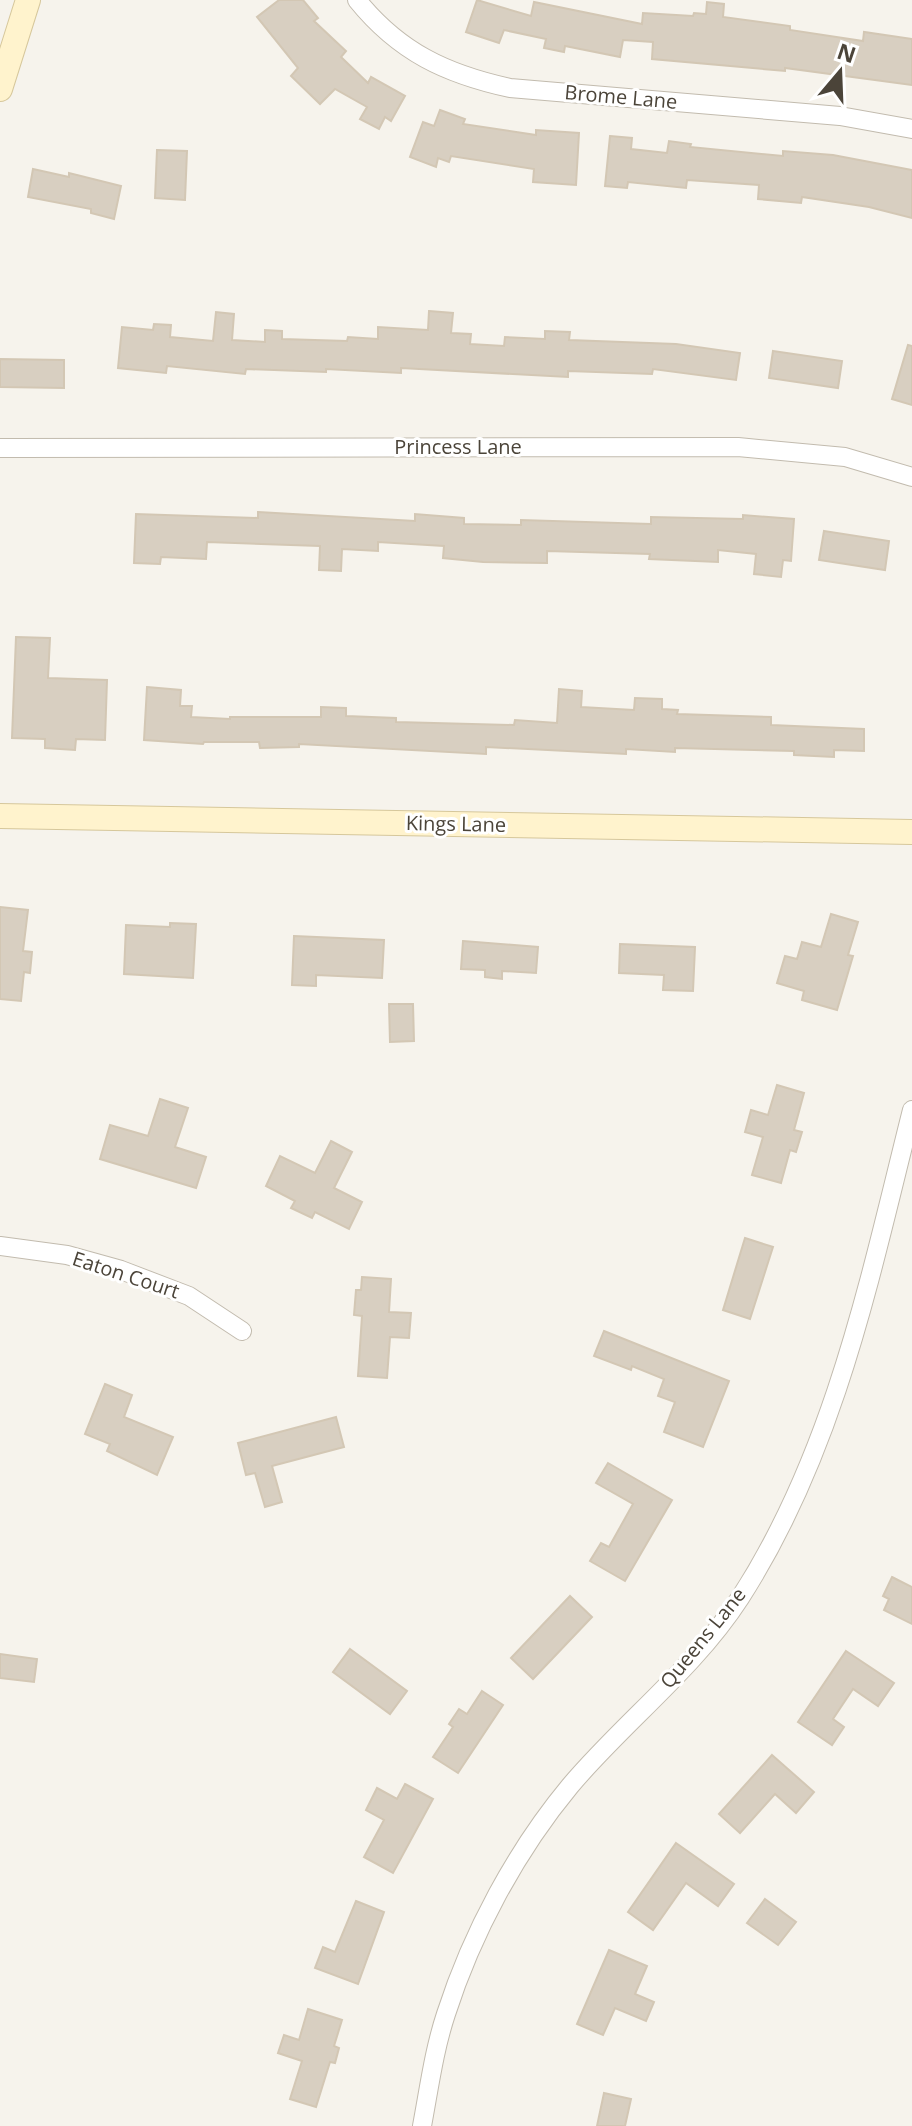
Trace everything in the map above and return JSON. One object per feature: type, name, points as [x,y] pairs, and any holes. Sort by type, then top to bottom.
[{"type":"street","points":[[0,89],[28,0]]},
{"type":"street","name":"Brome Lane","points":[[357,0],[393,37],[428,61],[470,79],[510,88],[840,116],[912,129]]},
{"type":"street","name":"Princess Lane","points":[[0,448],[738,447],[845,457],[912,477]]},
{"type":"street","name":"Kings Lane","points":[[0,816],[912,832]]},
{"type":"street","name":"Queens Lane","points":[[422,2126],[446,2015],[475,1941],[524,1849],[570,1786],[688,1662],[738,1600],[783,1525],[819,1441],[851,1348],[912,1110]]},
{"type":"street","name":"Eaton Court","points":[[0,1246],[67,1255],[121,1270],[189,1296],[242,1331]]},
{"type":"building","points":[[279,0],[303,0],[318,18],[314,21],[346,51],[341,57],[368,83],[371,77],[405,96],[391,121],[385,117],[379,129],[360,119],[367,107],[335,89],[320,104],[291,76],[298,68],[257,17]]},
{"type":"building","points":[[477,0],[531,16],[534,2],[642,24],[643,13],[706,14],[707,2],[724,4],[723,17],[790,26],[790,30],[863,41],[864,32],[912,39],[912,85],[785,68],[785,71],[652,59],[653,42],[623,40],[620,57],[565,46],[564,52],[544,48],[546,39],[504,30],[499,43],[466,32]]},
{"type":"building","points":[[440,110],[465,119],[463,124],[536,135],[536,130],[579,133],[576,185],[533,182],[534,169],[451,156],[449,162],[438,158],[436,167],[410,157],[423,122],[434,126]]},
{"type":"building","points":[[610,136],[632,138],[631,149],[667,153],[669,141],[691,144],[690,147],[783,156],[783,151],[833,155],[912,170],[912,218],[869,207],[802,197],[801,203],[758,199],[759,185],[687,180],[686,188],[628,182],[627,188],[605,186]]},
{"type":"building","points":[[157,150],[187,151],[185,200],[155,198]]},
{"type":"building","points":[[33,169],[69,177],[69,173],[121,186],[114,219],[91,213],[91,209],[28,197]]},
{"type":"building","points":[[429,311],[453,313],[451,333],[471,334],[470,344],[504,346],[505,337],[545,339],[545,331],[570,332],[569,340],[676,344],[740,353],[736,380],[653,369],[652,374],[568,371],[568,377],[401,368],[401,373],[246,369],[245,374],[167,366],[166,373],[118,368],[122,327],[153,330],[154,324],[171,325],[170,337],[213,341],[216,312],[234,314],[232,340],[265,342],[265,330],[282,331],[282,339],[347,341],[348,337],[378,339],[378,327],[428,330]]},
{"type":"building","points":[[908,345],[912,346],[912,405],[892,399]]},
{"type":"building","points":[[773,351],[842,361],[838,388],[769,378]]},
{"type":"building","points":[[0,359],[64,360],[64,388],[0,387]]},
{"type":"building","points":[[258,512],[415,521],[415,514],[464,518],[464,524],[521,525],[521,520],[651,524],[651,517],[743,519],[743,515],[794,519],[791,561],[783,560],[781,577],[754,574],[756,554],[718,550],[718,562],[649,559],[650,554],[547,551],[547,563],[483,562],[443,558],[444,546],[378,542],[378,551],[342,549],[341,571],[319,570],[320,546],[207,542],[206,559],[161,557],[160,564],[134,563],[136,514],[258,518]]},
{"type":"building","points":[[824,531],[889,541],[885,570],[819,560]]},
{"type":"building","points":[[16,637],[50,638],[48,678],[107,680],[105,740],[76,739],[75,750],[45,748],[45,739],[12,738]]},
{"type":"building","points":[[147,687],[181,690],[180,706],[192,706],[191,717],[321,717],[321,707],[346,708],[346,716],[396,718],[396,722],[514,725],[515,720],[557,723],[559,689],[582,691],[581,707],[634,710],[635,698],[662,699],[662,709],[678,710],[677,714],[771,717],[771,725],[864,729],[864,751],[834,750],[834,757],[794,755],[794,751],[675,748],[675,752],[626,749],[626,754],[486,747],[486,754],[299,744],[299,747],[260,748],[259,742],[203,744],[144,740]]},
{"type":"building","points":[[0,907],[28,910],[23,951],[32,952],[30,973],[24,972],[21,1001],[0,999]]},
{"type":"building","points":[[831,914],[858,922],[848,955],[853,956],[837,1010],[802,1000],[804,991],[777,983],[785,956],[797,959],[802,942],[821,947]]},
{"type":"building","points":[[170,923],[196,924],[193,978],[124,974],[126,925],[170,927]]},
{"type":"building","points":[[294,936],[384,940],[382,978],[316,975],[316,986],[292,985]]},
{"type":"building","points":[[463,941],[538,947],[536,973],[502,971],[502,979],[485,977],[485,970],[461,969]]},
{"type":"building","points":[[620,944],[695,947],[693,991],[663,990],[664,975],[619,973]]},
{"type":"building","points":[[389,1004],[413,1004],[414,1041],[390,1042]]},
{"type":"building","points":[[777,1085],[804,1093],[794,1130],[802,1132],[796,1152],[790,1150],[781,1183],[752,1175],[763,1137],[745,1132],[751,1110],[768,1115]]},
{"type":"building","points":[[160,1099],[188,1108],[175,1147],[206,1157],[196,1188],[100,1159],[110,1125],[148,1136]]},
{"type":"building","points":[[331,1141],[352,1152],[334,1188],[362,1202],[349,1229],[315,1212],[312,1218],[291,1208],[295,1201],[266,1186],[280,1156],[315,1173]]},
{"type":"building","points":[[745,1238],[773,1247],[750,1319],[723,1310]]},
{"type":"building","points":[[362,1277],[391,1279],[389,1312],[411,1313],[409,1338],[390,1337],[387,1378],[358,1376],[362,1316],[354,1315],[356,1290],[361,1290]]},
{"type":"building","points":[[604,1331],[729,1381],[703,1447],[664,1432],[675,1402],[658,1396],[664,1379],[594,1356]]},
{"type":"building","points":[[105,1384],[132,1395],[124,1417],[173,1437],[157,1475],[107,1451],[110,1444],[85,1434]]},
{"type":"building","points":[[336,1417],[344,1447],[272,1466],[282,1502],[265,1507],[255,1473],[246,1475],[238,1443]]},
{"type":"building","points":[[608,1463],[672,1500],[625,1581],[590,1561],[601,1543],[609,1547],[633,1504],[596,1483]]},
{"type":"building","points":[[892,1577],[912,1587],[912,1624],[884,1610],[889,1599],[883,1596]]},
{"type":"building","points":[[570,1596],[592,1617],[533,1679],[511,1658]]},
{"type":"building","points":[[350,1649],[407,1691],[390,1714],[333,1672]]},
{"type":"building","points":[[846,1651],[894,1683],[878,1706],[853,1689],[833,1719],[844,1727],[832,1745],[798,1722]]},
{"type":"building","points":[[0,1654],[37,1659],[34,1682],[0,1678]]},
{"type":"building","points":[[482,1691],[503,1705],[458,1773],[433,1757],[453,1727],[449,1724],[459,1709],[467,1714]]},
{"type":"building","points":[[772,1755],[814,1792],[796,1813],[775,1794],[740,1833],[719,1814]]},
{"type":"building","points":[[405,1784],[433,1799],[393,1873],[364,1857],[384,1820],[366,1810],[377,1788],[397,1799]]},
{"type":"building","points":[[676,1843],[734,1884],[718,1906],[686,1883],[653,1930],[628,1912]]},
{"type":"building","points":[[765,1899],[796,1922],[778,1945],[747,1923]]},
{"type":"building","points":[[356,1901],[384,1912],[358,1984],[315,1968],[323,1947],[335,1952]]},
{"type":"building","points":[[609,1950],[647,1966],[635,1994],[654,2002],[646,2021],[615,2008],[603,2035],[577,2024]]},
{"type":"building","points":[[308,2009],[342,2020],[334,2046],[339,2048],[335,2063],[330,2062],[316,2107],[290,2099],[302,2061],[278,2053],[284,2035],[299,2040]]},
{"type":"building","points":[[604,2093],[631,2099],[625,2126],[597,2126]]}]
